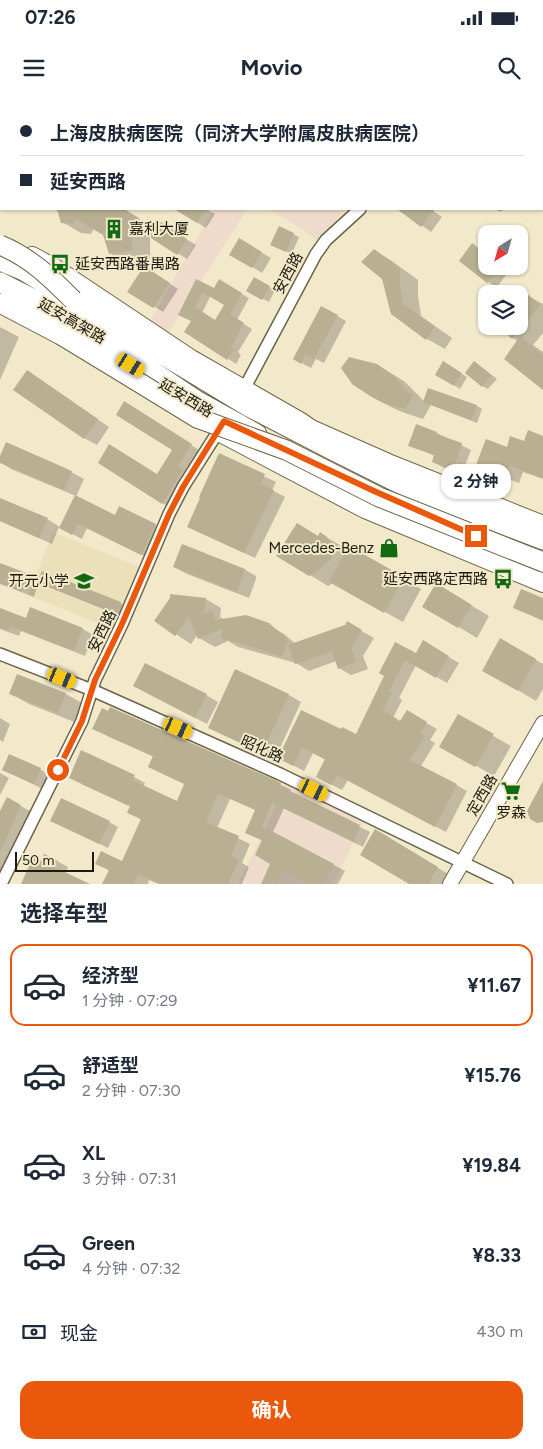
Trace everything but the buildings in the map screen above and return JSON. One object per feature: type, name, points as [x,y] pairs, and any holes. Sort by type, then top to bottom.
[{"type":"highway","points":[[2,242],[77,293]]},
{"type":"highway","name":"延安高架路","points":[[0,261],[77,293],[249,407],[334,451],[408,488],[543,540]]},
{"type":"highway","name":"延安高架路","points":[[0,282],[79,322],[196,400],[286,450],[379,497],[541,563]]},
{"type":"highway","points":[[0,303],[61,335],[197,418],[286,450]]},
{"type":"main road","name":"延安西路","points":[[0,291],[85,337],[221,426],[541,563]]},
{"type":"main road","points":[[77,293],[311,429],[388,463],[543,524]]},
{"type":"main road","points":[[0,310],[221,426],[365,509],[543,583]]},
{"type":"main road","points":[[409,506],[446,542]]},
{"type":"street","name":"安西路","points":[[244,389],[316,254],[326,240],[359,210]]},
{"type":"street","name":"安西路","points":[[1,884],[82,721],[100,669],[122,624],[169,514],[183,487],[221,426]]},
{"type":"street","name":"昭化路","points":[[0,654],[92,690],[280,774],[507,884]]},
{"type":"street","name":"定西路","points":[[450,884],[543,723]]},
{"type":"shaded area","points":[[213,210],[246,210],[167,335],[149,323]]},
{"type":"shaded area","points":[[271,210],[344,210],[319,242]]},
{"type":"shaded area","name":"开元小学","points":[[53,532],[140,567],[115,630],[28,595]]},
{"type":"shaded area","points":[[288,782],[365,819],[333,884],[238,884]]},
{"type":"place","name":"嘉利大厦","points":[[114,229]]},
{"type":"place","name":"延安西路番禺路","points":[[60,264]]},
{"type":"place","name":"Mercedes-Benz","points":[[389,548]]},
{"type":"place","name":"延安西路定西路","points":[[503,579]]},
{"type":"place","name":"开元小学","points":[[84,581]]},
{"type":"place","name":"罗森","points":[[511,791]]},
{"type":"route","points":[[58,770],[82,721],[95,680],[122,624],[169,514],[194,468],[224,421],[476,536]]}]
